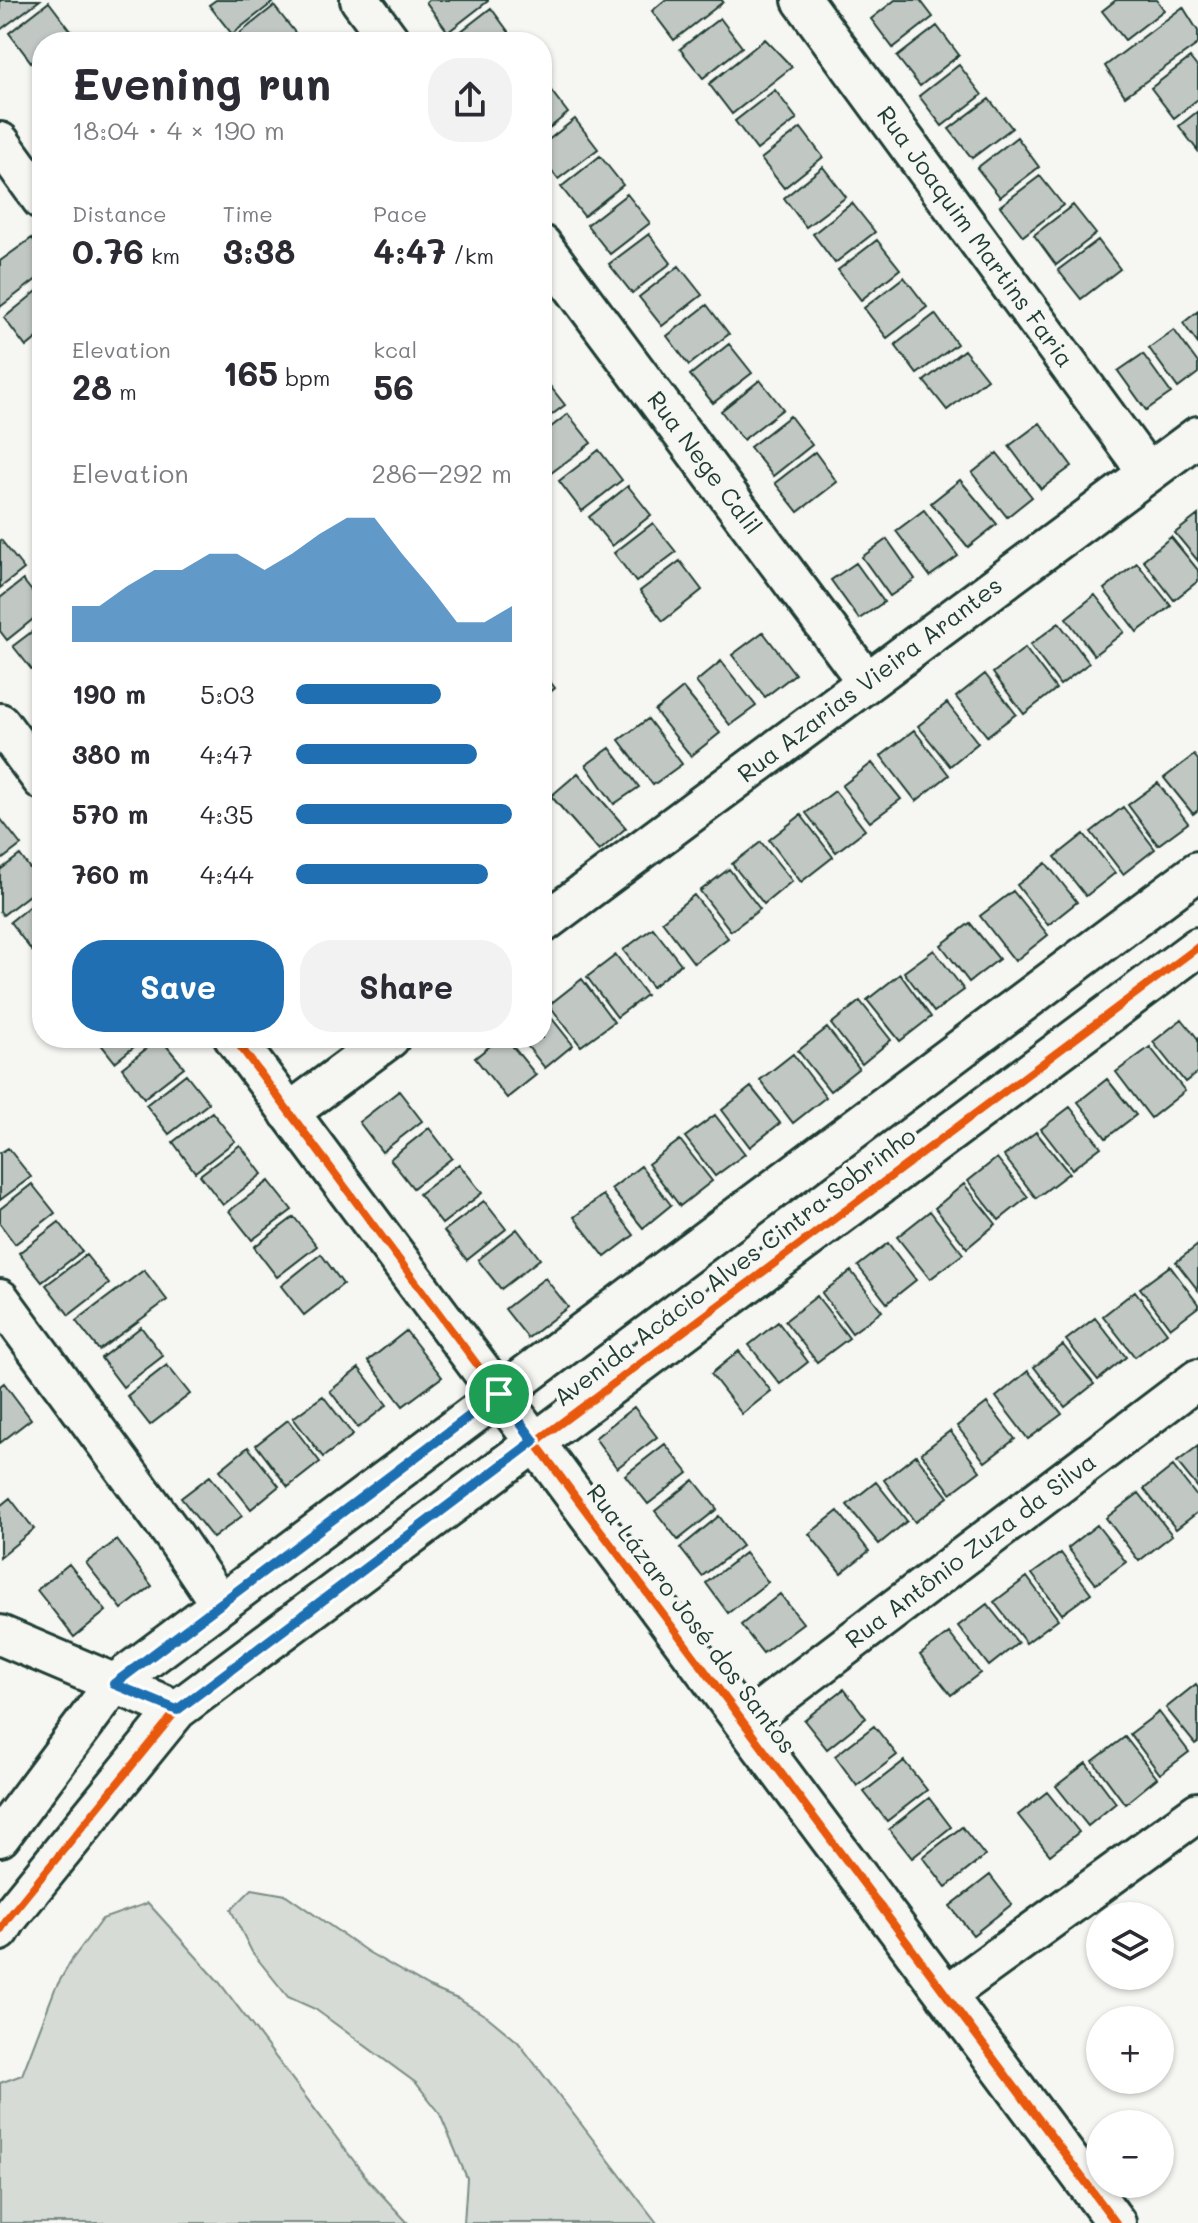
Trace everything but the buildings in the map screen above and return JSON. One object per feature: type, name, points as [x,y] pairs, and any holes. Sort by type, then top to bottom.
[{"type":"street","points":[[360,0],[384,32]]},
{"type":"street","name":"Rua Joaquim Martins Faria","points":[[802,0],[1148,473]]},
{"type":"street","points":[[0,142],[32,186]]},
{"type":"street","name":"Rua Nege Calil","points":[[552,258],[867,682]]},
{"type":"street","name":"Rua Azarias Vieira Arantes","points":[[552,904],[867,682],[1198,436]]},
{"type":"street","points":[[0,723],[32,766]]},
{"type":"street","name":"Avenida Acácio Alves Cintra Sobrinho","points":[[0,1837],[114,1684],[1198,871]]},
{"type":"street","name":"Avenida Acácio Alves Cintra Sobrinho","points":[[0,1931],[177,1710],[1198,947]]},
{"type":"street","name":"Rua Lázaro José dos Santos","points":[[241,1048],[1116,2223]]},
{"type":"street","points":[[289,1113],[377,1048]]},
{"type":"street","points":[[0,1299],[174,1536],[220,1604]]},
{"type":"street","name":"Rua Antônio Zuza da Silva","points":[[744,1723],[1198,1379]]},
{"type":"street","points":[[0,1635],[177,1710]]},
{"type":"street","points":[[946,1995],[1198,1812]]},
{"type":"shaded area","points":[[252,1889],[286,1895],[368,1952],[489,2018],[518,2042],[657,2223],[464,2223],[467,2178],[439,2112],[416,2083],[315,2009],[288,1997],[252,1952],[231,1910]]},
{"type":"shaded area","points":[[148,1903],[219,1982],[369,2181],[408,2223],[0,2223],[0,2083],[22,2075],[55,1989],[102,1919]]},
{"type":"cycle path","points":[[0,1931],[177,1710],[1198,947]]},
{"type":"cycle path","points":[[241,1048],[1116,2223]]},
{"type":"route","points":[[499,1394],[534,1441],[177,1710],[114,1684],[220,1604],[499,1394]]}]
